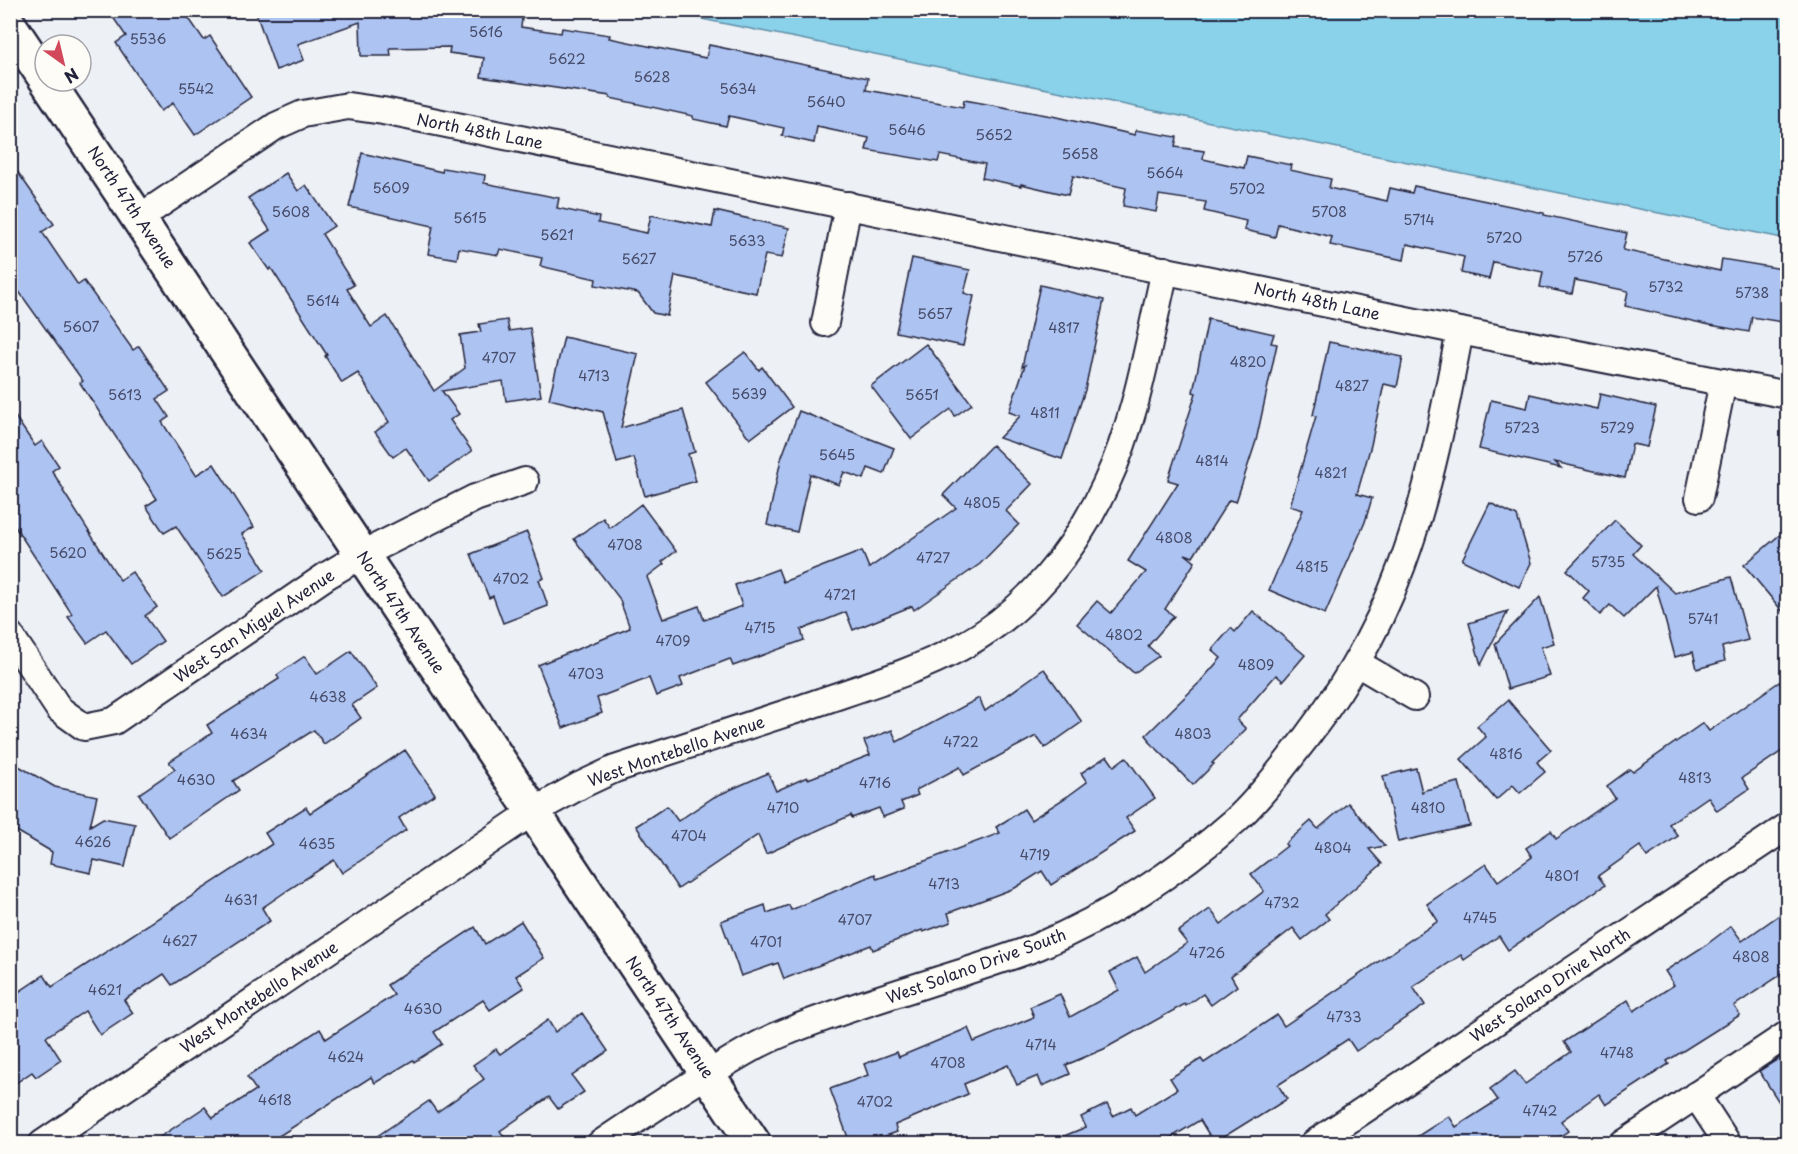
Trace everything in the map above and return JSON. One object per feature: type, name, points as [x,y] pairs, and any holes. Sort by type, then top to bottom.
[{"type":"street","name":"North 47th Avenue","points":[[10,26],[33,60]]},
{"type":"street","name":"North 47th Avenue","points":[[55,93],[754,1143]]},
{"type":"street","name":"North 48th Lane","points":[[139,218],[276,126],[303,114],[348,106],[394,113],[1460,331],[1788,395]]},
{"type":"street","points":[[825,323],[848,205]]},
{"type":"street","name":"West Montebello Avenue","points":[[42,1143],[534,811],[581,785],[615,769],[896,675],[961,647],[1023,602],[1044,582],[1070,546],[1095,508],[1107,482],[1121,447],[1134,402],[1165,270]]},
{"type":"street","name":"West Solano Drive South","points":[[600,1143],[673,1095],[741,1054],[784,1032],[1035,948],[1118,908],[1160,880],[1239,818],[1317,724],[1357,663],[1379,621],[1423,503],[1441,431],[1460,331]]},
{"type":"street","points":[[1699,498],[1722,382]]},
{"type":"street","name":"West San Miguel Avenue","points":[[10,635],[59,709],[84,727],[114,721],[326,576],[363,554],[475,498],[525,481]]},
{"type":"street","points":[[1357,663],[1415,697]]},
{"type":"street","name":"West Solano Drive North","points":[[1312,1143],[1788,826]]},
{"type":"street","points":[[1623,1143],[1788,1034]]},
{"type":"street","points":[[1696,1095],[1728,1143]]},
{"type":"water","points":[[662,11],[1787,11],[1787,239]]},
{"type":"building","points":[[108,10],[183,10],[204,40],[210,36],[251,97],[195,135],[173,103],[161,111],[116,43],[126,36]]},
{"type":"building","points":[[255,10],[523,10],[521,27],[561,33],[562,28],[610,35],[609,38],[706,58],[709,45],[868,78],[866,90],[963,107],[964,100],[1052,116],[1135,135],[1136,130],[1177,137],[1175,147],[1204,151],[1203,159],[1244,168],[1247,156],[1291,165],[1290,170],[1331,179],[1329,188],[1387,201],[1390,188],[1412,193],[1414,186],[1627,233],[1623,250],[1720,271],[1722,259],[1788,270],[1788,323],[1752,317],[1749,332],[1710,325],[1625,306],[1628,291],[1575,280],[1572,294],[1540,287],[1543,272],[1493,262],[1489,279],[1461,273],[1464,257],[1407,244],[1404,260],[1330,245],[1332,237],[1278,224],[1275,237],[1244,230],[1246,221],[1204,211],[1206,202],[1159,195],[1156,212],[1123,206],[1126,188],[1073,176],[1068,195],[982,178],[985,164],[940,155],[938,162],[866,150],[869,138],[817,127],[814,143],[782,136],[784,128],[729,116],[726,126],[693,119],[693,116],[610,98],[610,96],[481,77],[484,58],[449,53],[450,47],[390,48],[391,56],[361,56],[360,22],[298,44],[304,60],[276,70]]},
{"type":"building","points":[[362,153],[442,172],[443,168],[485,175],[484,183],[559,198],[557,208],[599,217],[598,223],[647,233],[651,215],[712,227],[715,211],[789,228],[782,258],[765,255],[756,293],[675,276],[667,316],[653,313],[638,293],[595,285],[596,279],[540,266],[542,258],[500,249],[498,255],[459,248],[457,259],[428,254],[433,226],[349,207]]},
{"type":"building","points":[[10,161],[54,224],[42,232],[78,285],[84,281],[133,350],[139,346],[169,391],[157,399],[169,417],[162,422],[196,475],[214,464],[254,527],[242,534],[265,570],[223,597],[176,526],[164,533],[146,506],[157,499],[80,383],[83,381],[10,279]]},
{"type":"building","points":[[286,173],[298,191],[306,185],[334,226],[322,234],[354,285],[347,289],[371,327],[387,316],[434,391],[465,368],[460,335],[481,332],[479,324],[507,320],[509,331],[530,328],[541,396],[506,401],[503,381],[442,391],[459,414],[450,420],[472,451],[429,481],[406,448],[393,457],[375,432],[389,422],[358,373],[342,383],[325,356],[327,355],[271,268],[269,270],[250,243],[270,230],[248,198]]},
{"type":"building","points":[[912,258],[970,270],[964,293],[974,296],[963,346],[896,332]]},
{"type":"building","points":[[1040,285],[1104,300],[1085,390],[1062,459],[999,438],[1020,416],[1009,412],[1025,365],[1022,367]]},
{"type":"building","points":[[1208,319],[1274,334],[1271,343],[1277,344],[1256,441],[1236,502],[1229,500],[1193,557],[1185,554],[1195,562],[1165,609],[1174,616],[1148,646],[1159,656],[1134,673],[1077,624],[1097,601],[1111,613],[1146,572],[1128,561],[1178,483],[1168,480],[1196,393],[1193,392]]},
{"type":"building","points":[[564,337],[638,354],[621,428],[683,410],[695,452],[688,454],[696,481],[645,496],[634,458],[617,463],[603,412],[549,399]]},
{"type":"building","points":[[1329,342],[1403,357],[1397,387],[1384,384],[1371,445],[1357,494],[1372,498],[1365,522],[1325,614],[1269,590],[1303,510],[1290,506],[1316,416],[1313,415]]},
{"type":"building","points":[[926,344],[972,404],[955,416],[951,409],[911,439],[871,386]]},
{"type":"building","points":[[745,352],[759,370],[762,367],[792,407],[750,439],[706,382]]},
{"type":"building","points":[[1530,394],[1597,409],[1600,394],[1656,407],[1647,447],[1632,444],[1625,478],[1555,462],[1561,468],[1479,449],[1491,400],[1527,408]]},
{"type":"building","points":[[10,409],[35,446],[42,441],[59,466],[52,471],[120,580],[132,572],[157,607],[145,616],[163,641],[131,664],[106,630],[87,643],[68,617],[72,614],[10,519]]},
{"type":"building","points":[[799,411],[894,448],[884,474],[868,468],[864,479],[844,472],[839,485],[810,474],[797,532],[767,525],[781,459]]},
{"type":"building","points":[[992,445],[1032,484],[1006,511],[1019,524],[980,564],[914,610],[912,606],[853,630],[846,612],[801,630],[804,640],[733,666],[730,659],[680,678],[683,686],[656,696],[649,678],[597,698],[602,713],[563,728],[538,665],[630,628],[619,598],[574,539],[603,518],[610,528],[641,504],[676,551],[647,577],[663,619],[699,606],[704,620],[742,606],[735,585],[778,569],[783,582],[862,551],[869,568],[956,508],[943,495]]},
{"type":"building","points":[[1490,503],[1517,516],[1531,563],[1519,587],[1462,560]]},
{"type":"building","points":[[1615,520],[1641,545],[1633,554],[1675,593],[1731,577],[1748,640],[1722,647],[1725,661],[1697,669],[1693,652],[1675,657],[1656,586],[1624,618],[1610,605],[1600,615],[1583,598],[1589,591],[1567,570]]},
{"type":"building","points":[[1788,528],[1788,618],[1744,565]]},
{"type":"building","points":[[527,532],[544,578],[539,580],[548,606],[503,623],[493,596],[489,598],[471,554]]},
{"type":"building","points":[[1540,597],[1554,643],[1541,647],[1550,676],[1508,689],[1495,644]]},
{"type":"building","points":[[1253,611],[1305,655],[1283,681],[1276,675],[1237,720],[1246,729],[1193,785],[1149,741],[1146,735],[1221,658],[1212,650],[1231,628],[1235,632]]},
{"type":"building","points":[[1508,611],[1481,665],[1469,623]]},
{"type":"building","points":[[351,651],[377,688],[352,705],[361,718],[324,744],[314,730],[233,781],[239,790],[169,838],[139,794],[175,769],[169,762],[212,733],[207,725],[279,679],[277,675],[305,656],[317,674]]},
{"type":"building","points":[[1044,669],[1082,722],[1045,748],[1036,736],[964,775],[960,767],[916,790],[918,795],[901,802],[904,809],[883,817],[879,808],[852,818],[851,815],[766,854],[758,835],[678,889],[636,826],[667,806],[678,821],[714,797],[768,773],[776,791],[807,777],[808,779],[870,755],[864,741],[892,730],[897,742],[979,698],[985,711]]},
{"type":"building","points":[[1779,682],[1788,694],[1788,747],[1742,778],[1749,789],[1717,811],[1708,797],[1669,824],[1678,836],[1647,857],[1640,846],[1598,876],[1605,885],[1508,950],[1499,936],[1464,960],[1461,955],[1413,987],[1425,1005],[1356,1051],[1348,1039],[1278,1085],[1287,1099],[1214,1143],[1200,1120],[1162,1143],[1047,1143],[1086,1127],[1081,1117],[1107,1104],[1113,1116],[1131,1107],[1135,1115],[1177,1089],[1170,1078],[1201,1059],[1204,1063],[1277,1015],[1284,1026],[1438,921],[1427,904],[1486,864],[1498,881],[1532,857],[1526,848],[1551,831],[1556,839],[1615,798],[1607,786],[1630,769],[1633,772],[1703,723],[1709,731]]},
{"type":"building","points":[[1508,700],[1551,750],[1537,762],[1545,772],[1520,793],[1513,785],[1496,800],[1461,759],[1486,737],[1477,726]]},
{"type":"building","points":[[405,750],[435,794],[399,818],[406,830],[342,873],[334,860],[288,890],[262,908],[270,921],[172,985],[164,974],[124,1000],[133,1013],[100,1035],[85,1011],[46,1037],[61,1060],[36,1077],[32,1072],[10,1087],[10,998],[44,975],[52,987],[272,844],[265,833],[306,807],[310,813]]},
{"type":"building","points":[[1107,756],[1114,766],[1126,757],[1155,798],[1126,818],[1135,831],[1051,885],[1042,871],[1015,888],[948,913],[951,922],[923,932],[922,930],[873,950],[871,945],[784,979],[778,963],[741,976],[721,921],[765,905],[767,913],[789,905],[791,910],[875,874],[877,879],[1000,833],[996,827],[1024,809],[1031,820],[1087,782],[1081,773]]},
{"type":"building","points":[[10,761],[55,787],[97,796],[90,826],[103,818],[135,824],[125,867],[94,860],[91,873],[50,864],[52,852],[10,827]]},
{"type":"building","points":[[1416,768],[1422,792],[1459,782],[1470,826],[1398,842],[1383,776]]},
{"type":"building","points":[[1348,803],[1385,846],[1369,849],[1382,864],[1325,914],[1329,919],[1302,940],[1293,928],[1231,976],[1237,986],[1211,1005],[1203,994],[1186,1006],[1185,1004],[1104,1049],[1066,1065],[1070,1074],[1042,1086],[1038,1076],[1017,1085],[1008,1065],[964,1084],[968,1094],[895,1125],[897,1132],[866,1143],[850,1143],[830,1089],[868,1075],[864,1064],[897,1052],[899,1057],[968,1028],[974,1042],[1034,1017],[1030,1007],[1060,994],[1070,1017],[1119,990],[1110,972],[1137,957],[1145,972],[1187,943],[1178,932],[1210,909],[1221,924],[1264,891],[1251,874],[1287,846],[1285,844],[1311,821],[1318,829]]},
{"type":"building","points":[[1788,909],[1788,970],[1734,1006],[1740,1015],[1667,1061],[1669,1064],[1606,1105],[1599,1094],[1561,1121],[1568,1131],[1550,1143],[1407,1143],[1449,1116],[1456,1127],[1498,1100],[1490,1089],[1515,1071],[1525,1084],[1571,1052],[1564,1042],[1628,1000],[1634,1011],[1674,985],[1665,971],[1731,926],[1742,941]]},
{"type":"building","points":[[521,921],[544,958],[516,976],[524,988],[490,1010],[483,1000],[434,1032],[442,1044],[414,1062],[413,1060],[375,1083],[371,1077],[268,1143],[151,1143],[205,1107],[213,1118],[256,1090],[247,1077],[320,1029],[326,1039],[394,995],[387,985],[475,927],[485,944]]},
{"type":"building","points":[[582,1013],[608,1051],[572,1076],[584,1092],[558,1109],[549,1097],[500,1131],[509,1143],[367,1143],[429,1101],[437,1112],[484,1079],[473,1065],[496,1049],[500,1054],[548,1020],[555,1032]]},
{"type":"building","points":[[1788,1053],[1788,1116],[1759,1071]]}]
